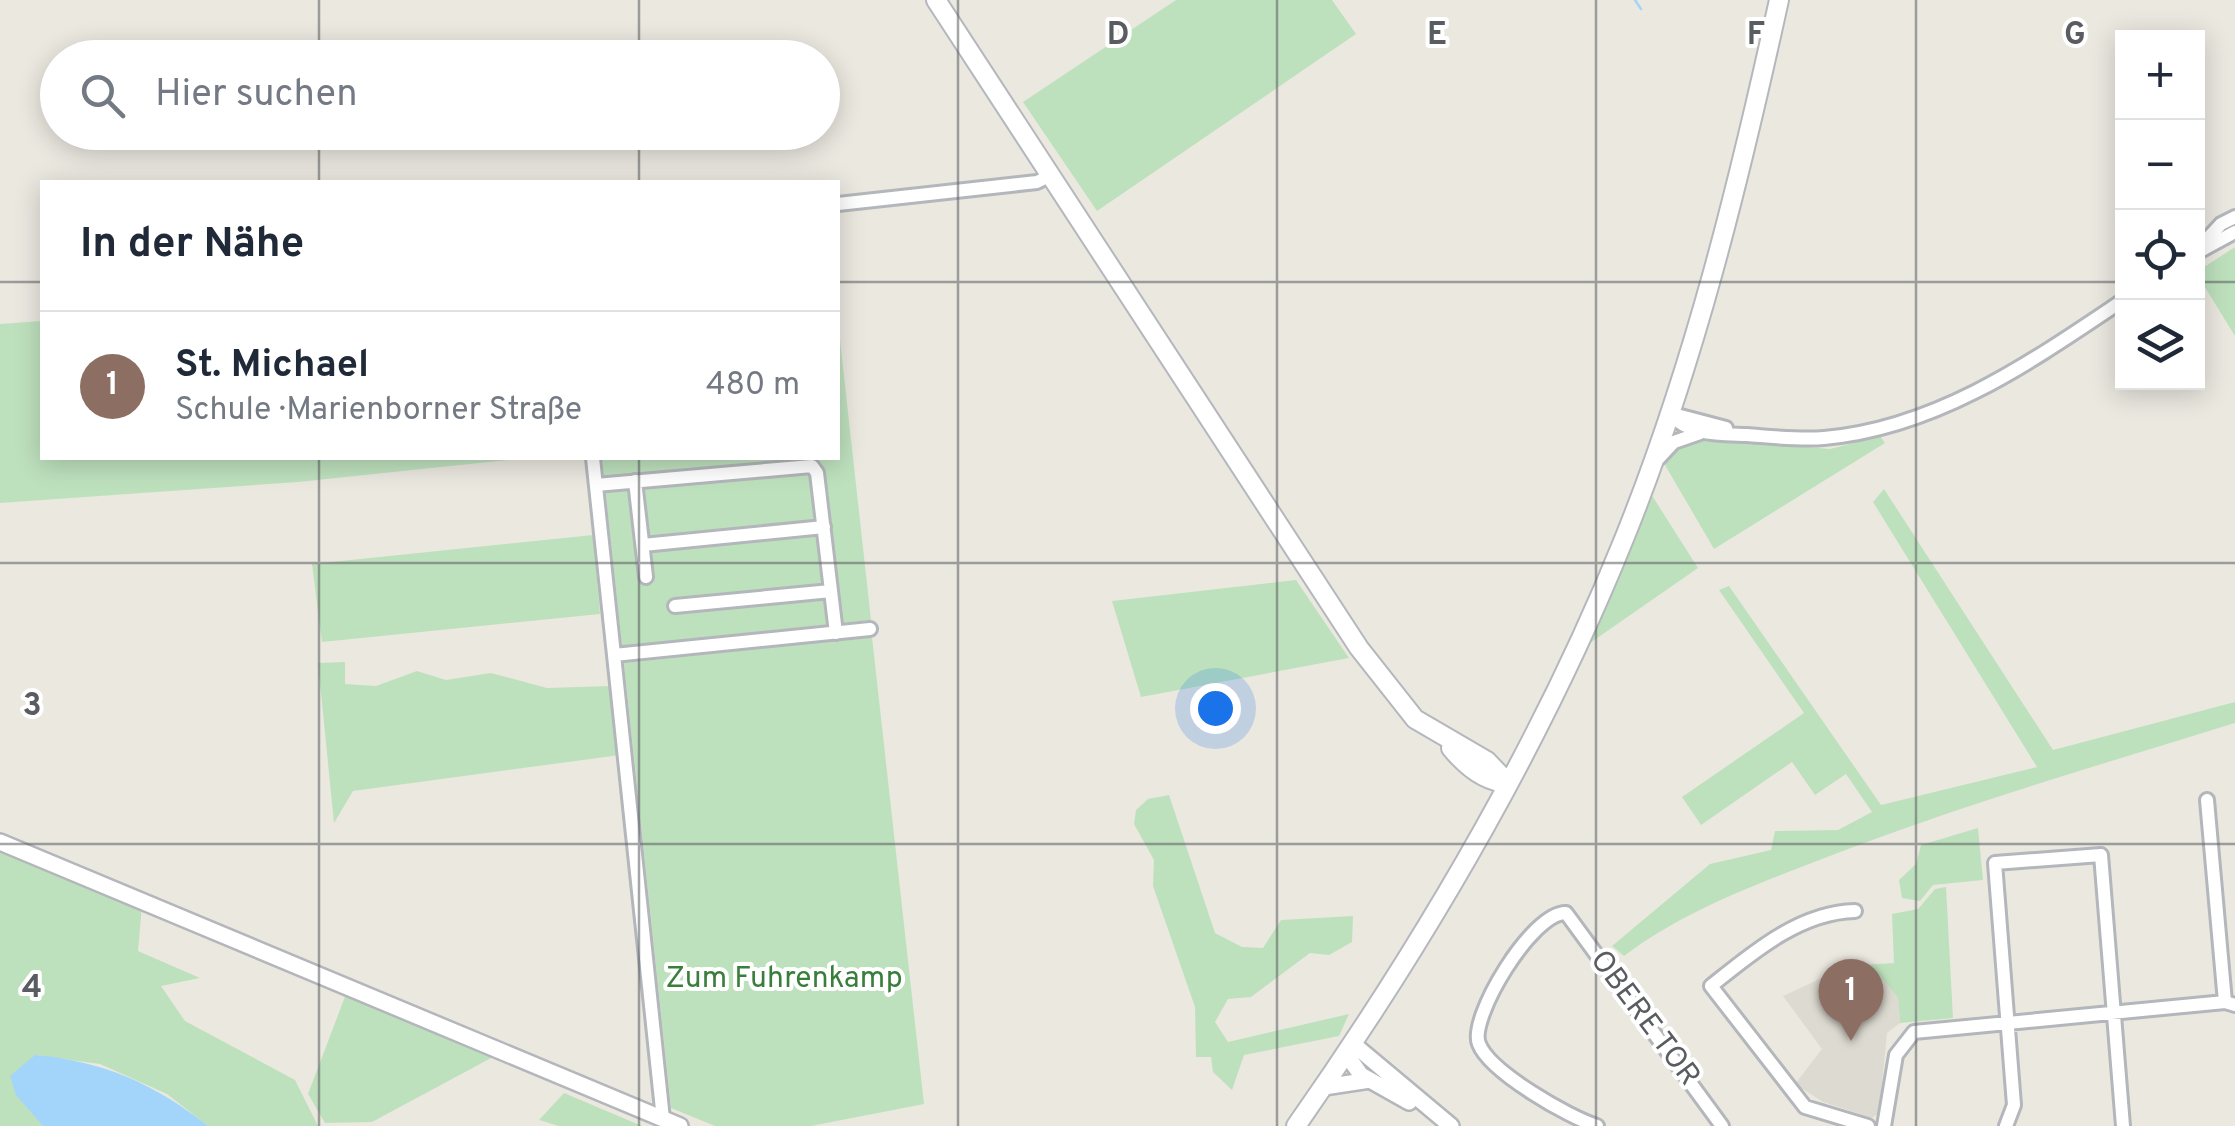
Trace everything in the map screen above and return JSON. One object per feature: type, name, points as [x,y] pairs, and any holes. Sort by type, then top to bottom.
[{"type":"main road","points":[[936,0],[1359,648],[1399,702],[1496,782],[1508,784]]},
{"type":"main road","points":[[1296,1126],[1436,916],[1576,651],[1669,414],[1735,190],[1779,0]]},
{"type":"main road","points":[[1478,764],[1530,742]]},
{"type":"main road","points":[[1478,764],[1490,817]]},
{"type":"street","points":[[840,204],[1037,182],[1051,175]]},
{"type":"street","points":[[2205,244],[2235,217]]},
{"type":"street","points":[[2205,247],[2235,232]]},
{"type":"street","points":[[1669,414],[1679,425],[1702,432],[1825,438],[1913,418],[2008,375],[2115,306]]},
{"type":"street","points":[[1669,414],[1752,436]]},
{"type":"street","points":[[1649,471],[1674,442],[1702,432]]},
{"type":"street","points":[[593,460],[663,1119]]},
{"type":"street","points":[[596,484],[812,466],[817,473],[836,632]]},
{"type":"street","points":[[635,481],[646,577]]},
{"type":"street","points":[[643,545],[824,527]]},
{"type":"street","points":[[675,606],[831,591]]},
{"type":"street","points":[[614,655],[870,629]]},
{"type":"street","points":[[1884,1126],[1896,1055],[1905,1038],[1929,1028],[2230,1004],[2207,800]]},
{"type":"street","points":[[0,842],[680,1126]]},
{"type":"street","points":[[2006,1126],[2014,1105],[1995,863],[2100,855],[2123,1126]]},
{"type":"street","points":[[1854,910],[1834,911],[1762,944],[1712,986],[1805,1106],[1868,1126]]},
{"type":"street","name":"OBERE TOR","points":[[1597,1126],[1542,1102],[1484,1052],[1476,1032],[1476,1023],[1527,934],[1550,916],[1566,913],[1721,1123]]},
{"type":"street","points":[[1350,1049],[1354,1068],[1446,1122]]},
{"type":"street","points":[[1350,1049],[1446,1122]]},
{"type":"street","points":[[1324,1087],[1370,1080]]},
{"type":"street","points":[[1704,1126],[1721,1123]]},
{"type":"shaded area","points":[[1841,969],[1880,976],[1898,998],[1900,1023],[1887,1033],[1879,1113],[1872,1118],[1823,1102],[1795,1084],[1822,1049],[1783,996]]},
{"type":"green space","points":[[1176,0],[1332,0],[1356,34],[1097,211],[1023,102]]},
{"type":"green space","points":[[2235,247],[2235,336],[2205,287],[2205,266]]},
{"type":"green space","points":[[40,321],[40,460],[508,460],[298,482],[0,503],[0,324]]},
{"type":"green space","points":[[840,340],[871,620],[622,646],[602,460],[840,460]]},
{"type":"green space","points":[[1880,436],[1885,443],[1714,549],[1665,465],[1679,447],[1705,439],[1830,449]]},
{"type":"green space","points":[[1884,489],[2053,750],[2235,702],[2235,723],[1976,804],[1822,859],[1695,913],[1624,956],[1612,946],[1710,864],[1771,850],[1775,831],[1838,830],[1872,812],[1846,774],[1815,795],[1792,762],[1701,825],[1682,797],[1804,713],[1719,590],[1729,586],[1881,805],[2037,767],[1873,502]]},
{"type":"green space","points":[[1651,494],[1698,568],[1590,643]]},
{"type":"green space","points":[[593,535],[600,614],[322,642],[312,564]]},
{"type":"green space","points":[[1296,580],[1349,658],[1141,697],[1112,601]]},
{"type":"green space","name":"Zum Fuhrenkamp","points":[[872,637],[924,1104],[811,1126],[715,1126],[671,1108],[624,663]]},
{"type":"green space","points":[[345,662],[345,684],[376,686],[417,671],[446,680],[491,673],[547,688],[610,686],[620,755],[353,791],[334,823],[318,663]]},
{"type":"green space","points":[[1169,795],[1215,933],[1242,947],[1263,948],[1281,920],[1353,916],[1352,942],[1329,955],[1310,953],[1251,997],[1228,999],[1215,1022],[1228,1042],[1349,1014],[1339,1036],[1244,1055],[1232,1090],[1213,1072],[1211,1057],[1196,1057],[1195,1007],[1153,886],[1154,860],[1134,824],[1136,810],[1148,799]]},
{"type":"green space","points":[[1978,828],[1983,880],[1933,885],[1920,901],[1902,898],[1899,880],[1916,864],[1921,845]]},
{"type":"green space","points":[[0,844],[142,905],[138,951],[200,978],[161,986],[185,1021],[295,1080],[318,1126],[208,1126],[167,1094],[100,1064],[35,1055],[43,1126],[0,1126]]},
{"type":"green space","points":[[1946,887],[1953,1018],[1900,1023],[1898,998],[1880,976],[1864,976],[1862,965],[1894,963],[1892,914],[1918,909],[1935,889]]},
{"type":"green space","points":[[346,994],[493,1057],[372,1122],[325,1123],[308,1094]]},
{"type":"green space","points":[[564,1093],[642,1126],[559,1126],[539,1120]]},
{"type":"water","points":[[35,1055],[83,1063],[127,1077],[168,1098],[208,1126],[43,1126],[16,1095],[10,1076]]},
{"type":"waterway","points":[[1635,0],[1641,9]]},
{"type":"place","name":"St. Michael","points":[[1851,1041]]}]
